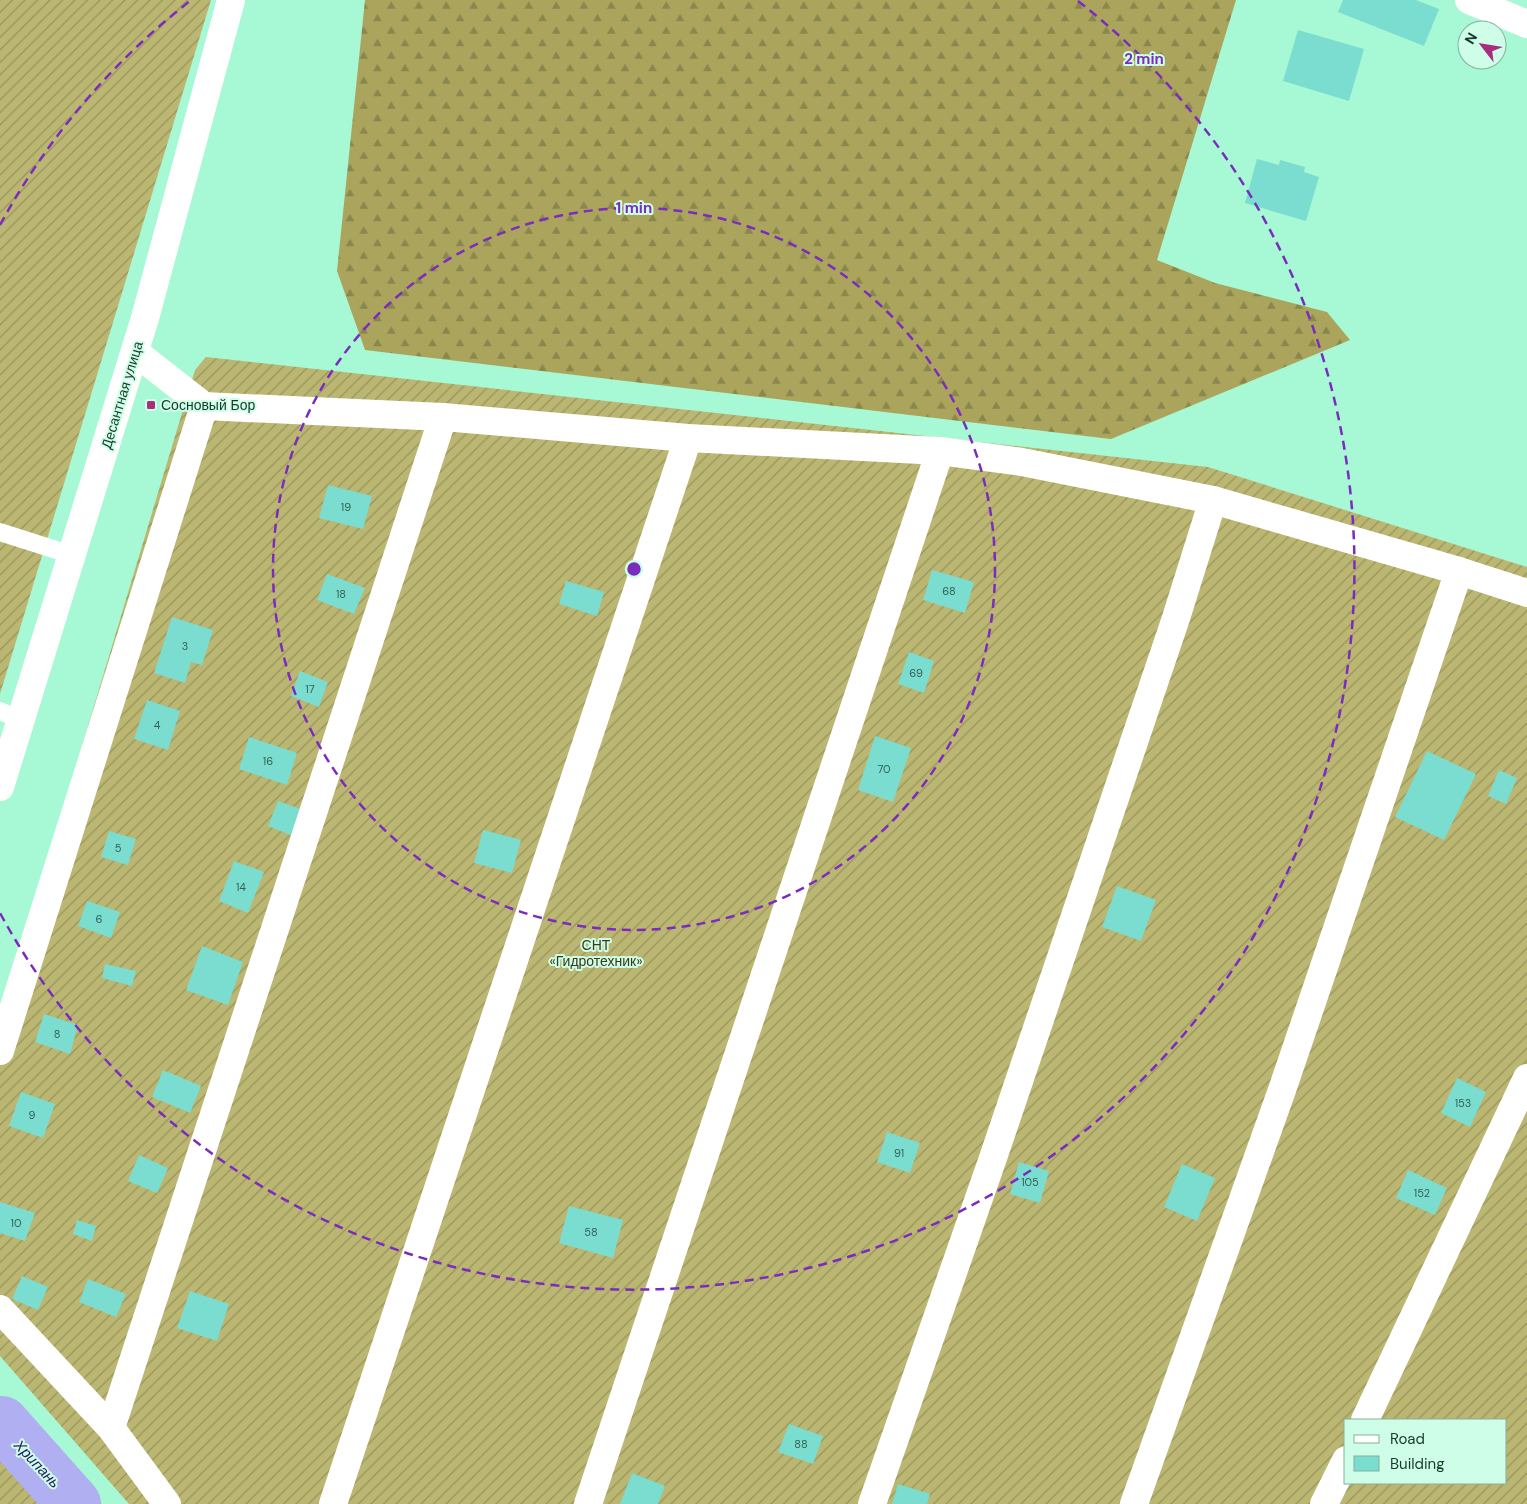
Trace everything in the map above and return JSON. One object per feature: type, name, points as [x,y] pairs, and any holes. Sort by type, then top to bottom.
[{"type":"street","name":"Десантная улица","points":[[0,787],[10,716],[72,555],[135,352],[231,0]]},
{"type":"street","points":[[1469,0],[1527,24]]},
{"type":"street","points":[[135,352],[204,406],[444,417],[688,438],[940,451],[1022,462],[1213,500],[1459,571],[1527,593]]},
{"type":"street","points":[[0,1051],[204,406]]},
{"type":"street","points":[[112,1428],[444,417]]},
{"type":"street","points":[[333,1504],[688,438]]},
{"type":"street","points":[[588,1504],[940,451]]},
{"type":"street","points":[[872,1504],[1037,1028],[1176,618],[1213,500]]},
{"type":"street","points":[[1134,1504],[1282,1090],[1459,571]]},
{"type":"street","points":[[1365,1419],[1527,1078]]},
{"type":"street","points":[[0,1309],[112,1428],[167,1504]]},
{"type":"street","points":[[1324,1504],[1344,1464]]},
{"type":"lane","points":[[0,532],[72,555]]},
{"type":"green space","points":[[0,0],[211,0],[0,694]]},
{"type":"green space","points":[[365,0],[1236,0],[1157,260],[1215,283],[1327,312],[1350,340],[1111,439],[365,350],[337,271]]},
{"type":"green space","name":"СНТ «Гидротехник»","points":[[206,357],[1208,467],[1527,567],[1527,1504],[129,1504],[0,1356],[0,1019],[195,370]]},
{"type":"green space","points":[[13,1401],[102,1504],[0,1504],[0,1409]]},
{"type":"building","points":[[1343,0],[1416,0],[1439,9],[1424,46],[1338,12]]},
{"type":"building","points":[[1298,30],[1364,49],[1349,101],[1283,81]]},
{"type":"building","points":[[1257,159],[1279,165],[1280,160],[1305,167],[1304,172],[1319,177],[1306,221],[1245,203]]},
{"type":"building","points":[[328,485],[372,496],[363,529],[319,518]]},
{"type":"building","points":[[932,570],[974,582],[965,613],[923,600]]},
{"type":"building","points":[[327,574],[365,588],[354,614],[317,600]]},
{"type":"building","points":[[566,581],[604,592],[597,616],[559,604]]},
{"type":"building","points":[[172,617],[213,630],[202,665],[191,662],[185,683],[154,673]]},
{"type":"building","points":[[909,652],[934,661],[924,693],[898,684]]},
{"type":"building","points":[[300,671],[328,682],[319,707],[291,696]]},
{"type":"building","points":[[147,700],[180,711],[168,750],[134,739]]},
{"type":"building","points":[[875,736],[911,748],[893,802],[858,790]]},
{"type":"building","points":[[249,737],[297,753],[287,785],[239,769]]},
{"type":"building","points":[[1427,751],[1476,774],[1444,840],[1395,817]]},
{"type":"building","points":[[1499,770],[1517,778],[1506,804],[1488,796]]},
{"type":"building","points":[[278,801],[303,810],[293,836],[268,826]]},
{"type":"building","points":[[483,830],[521,840],[512,873],[474,863]]},
{"type":"building","points":[[109,831],[136,839],[128,865],[101,857]]},
{"type":"building","points":[[234,861],[264,872],[248,913],[219,901]]},
{"type":"building","points":[[1117,886],[1156,900],[1141,941],[1102,927]]},
{"type":"building","points":[[87,901],[120,912],[111,938],[78,926]]},
{"type":"building","points":[[202,946],[243,962],[228,1005],[186,990]]},
{"type":"building","points":[[105,964],[136,971],[132,986],[102,978]]},
{"type":"building","points":[[44,1014],[78,1025],[70,1054],[35,1042]]},
{"type":"building","points":[[163,1070],[201,1086],[190,1113],[152,1097]]},
{"type":"building","points":[[1457,1078],[1486,1092],[1470,1127],[1441,1113]]},
{"type":"building","points":[[21,1092],[55,1104],[43,1138],[9,1126]]},
{"type":"building","points":[[887,1132],[920,1143],[910,1173],[877,1162]]},
{"type":"building","points":[[139,1155],[168,1168],[157,1193],[128,1181]]},
{"type":"building","points":[[1019,1162],[1049,1171],[1040,1203],[1010,1194]]},
{"type":"building","points":[[1182,1164],[1215,1178],[1197,1221],[1164,1207]]},
{"type":"building","points":[[1408,1170],[1447,1188],[1435,1215],[1396,1198]]},
{"type":"building","points":[[0,1202],[35,1213],[25,1241],[0,1233]]},
{"type":"building","points":[[569,1206],[623,1220],[613,1258],[559,1243]]},
{"type":"building","points":[[77,1220],[96,1226],[92,1241],[73,1234]]},
{"type":"building","points":[[22,1276],[48,1287],[38,1310],[12,1299]]},
{"type":"building","points":[[88,1279],[126,1294],[116,1317],[79,1302]]},
{"type":"building","points":[[190,1291],[229,1304],[217,1341],[177,1328]]},
{"type":"building","points":[[789,1424],[823,1436],[813,1464],[778,1452]]},
{"type":"building","points":[[632,1473],[665,1486],[658,1504],[620,1504]]},
{"type":"building","points":[[898,1484],[930,1494],[927,1504],[892,1504]]},
{"type":"waterway","name":"Хрипань","points":[[0,1424],[2,1423],[74,1504]]},
{"type":"place","name":"Сосновый Бор","points":[[151,405]]}]
